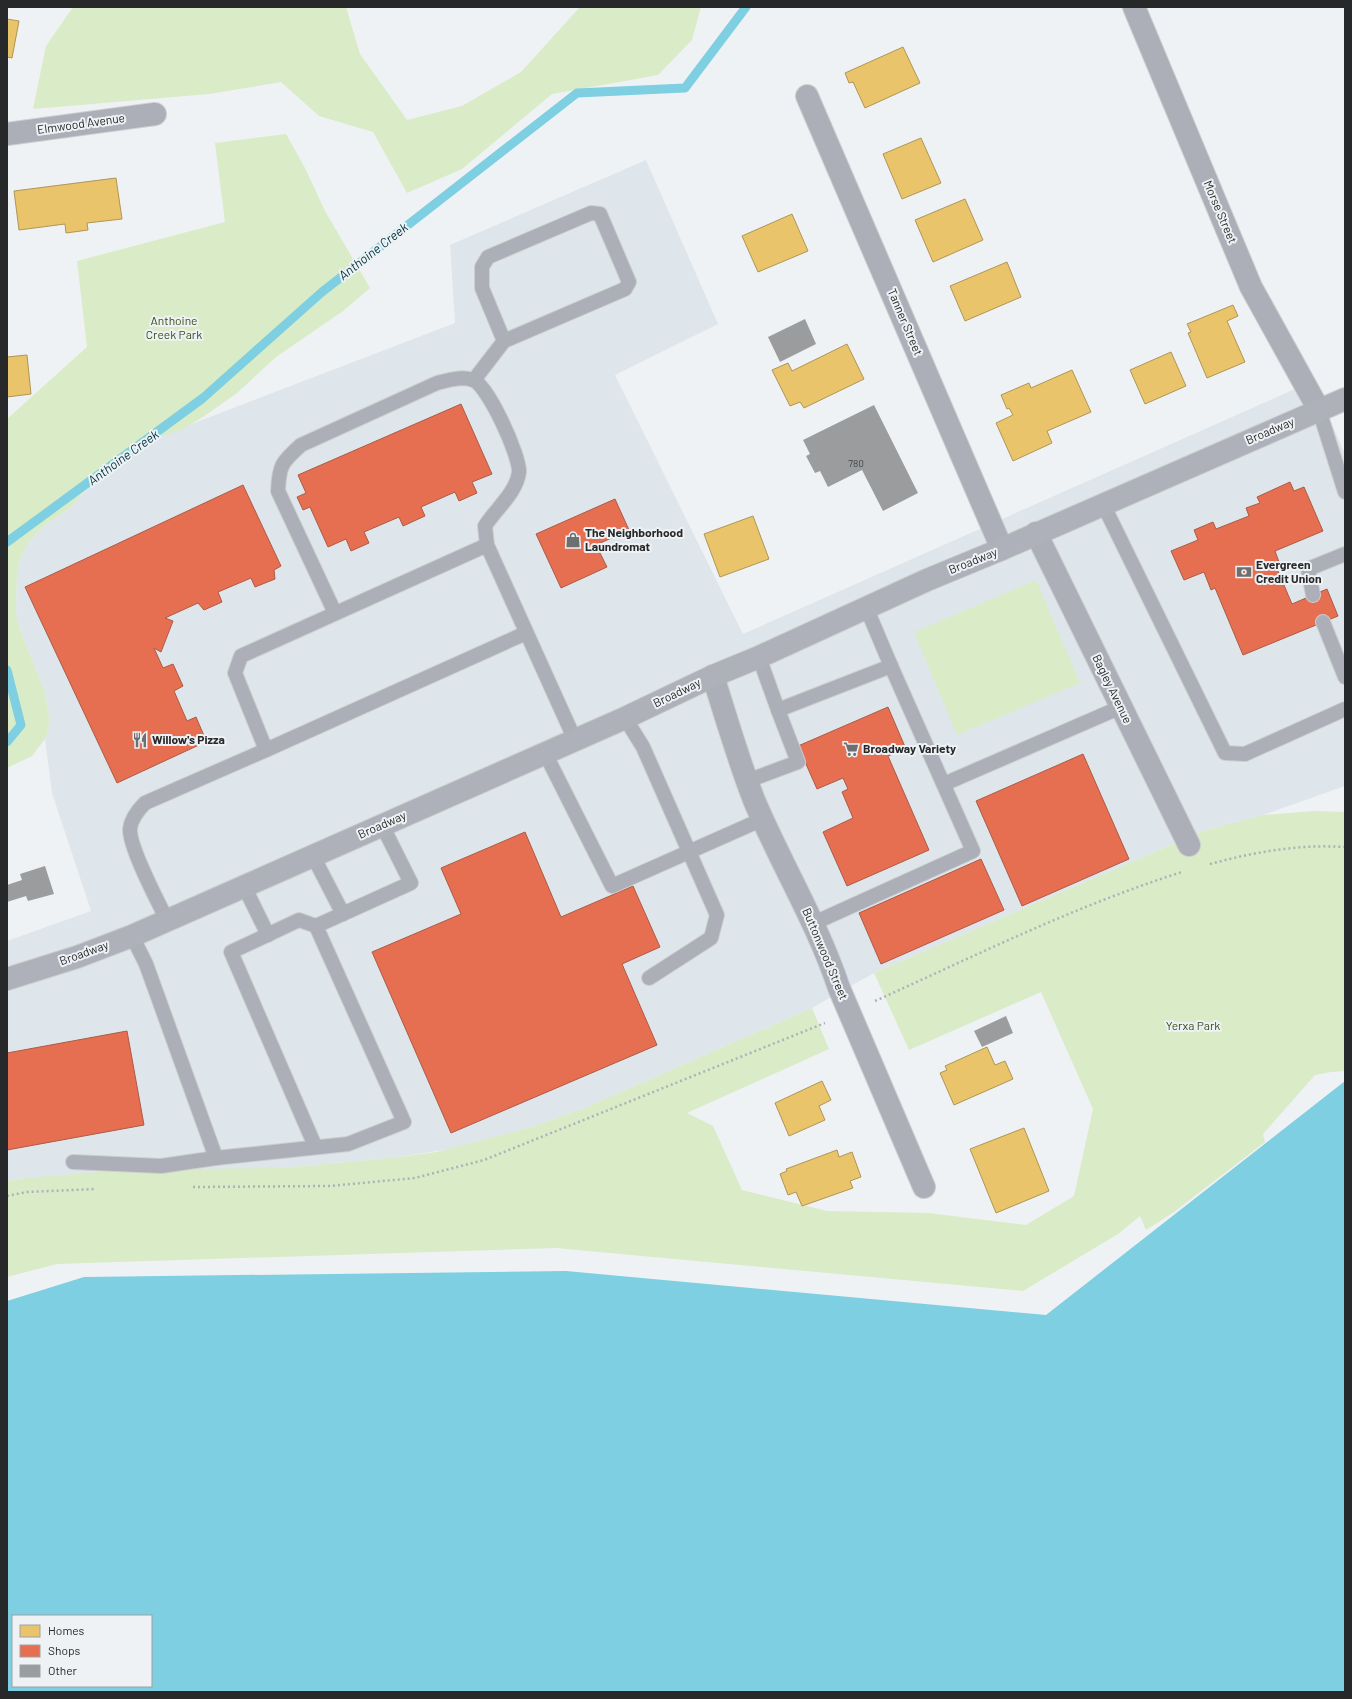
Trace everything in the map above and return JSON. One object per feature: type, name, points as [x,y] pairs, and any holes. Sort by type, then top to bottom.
[{"type":"main road","name":"Broadway","points":[[7,978],[77,957],[132,936],[625,718],[712,676],[759,657],[866,607],[1345,399]]},
{"type":"street","name":"Morse Street","points":[[1134,7],[1251,287],[1319,410]]},
{"type":"street","name":"Tanner Street","points":[[807,96],[1002,549]]},
{"type":"street","name":"Elmwood Avenue","points":[[7,134],[155,114]]},
{"type":"street","name":"Bagley Avenue","points":[[1036,533],[1189,844]]},
{"type":"street","name":"Buttonwood Street","points":[[712,676],[747,781],[781,858],[814,923],[828,955],[838,988],[924,1187]]},
{"type":"lane","points":[[474,380],[504,341],[625,289],[629,282],[600,214],[591,213],[488,257],[482,267],[482,288],[504,341]]},
{"type":"lane","points":[[335,613],[278,491],[279,476],[284,461],[301,445],[437,383],[458,378],[474,380],[486,391],[517,455],[519,472],[513,489],[485,526],[487,544],[575,740]]},
{"type":"lane","points":[[1319,410],[1345,492]]},
{"type":"lane","points":[[1103,504],[1225,753],[1245,754],[1345,709]]},
{"type":"lane","points":[[266,750],[235,673],[241,656],[487,544]]},
{"type":"lane","points":[[1313,595],[1308,569],[1345,554]]},
{"type":"lane","points":[[814,923],[973,851],[866,607]]},
{"type":"lane","points":[[1323,622],[1345,677]]},
{"type":"lane","points":[[167,920],[132,844],[130,829],[136,812],[145,803],[526,633]]},
{"type":"lane","points":[[747,781],[798,762],[759,657]]},
{"type":"lane","points":[[778,710],[891,666]]},
{"type":"lane","points":[[944,784],[1121,707]]},
{"type":"lane","points":[[625,718],[643,747],[718,915],[711,938],[649,978]]},
{"type":"lane","points":[[545,753],[612,886],[763,819]]},
{"type":"lane","points":[[315,1146],[231,952],[299,920],[316,926],[411,883],[382,825]]},
{"type":"lane","points":[[314,856],[343,914]]},
{"type":"lane","points":[[244,886],[268,935]]},
{"type":"lane","points":[[73,1162],[161,1166],[315,1146],[348,1144],[404,1122],[316,926]]},
{"type":"lane","points":[[132,936],[146,964],[216,1158]]},
{"type":"path","points":[[1206,865],[1242,855],[1288,848],[1345,847]]},
{"type":"path","points":[[185,1187],[330,1186],[415,1178],[484,1160],[850,1013],[1064,914],[1134,887],[1185,871]]},
{"type":"path","points":[[7,1196],[27,1192],[98,1189]]},
{"type":"shaded area","points":[[646,160],[718,324],[615,375],[743,634],[1313,381],[1345,454],[1345,786],[1263,815],[1206,830],[874,973],[812,1008],[582,1109],[532,1127],[461,1147],[400,1157],[282,1168],[25,1178],[7,1181],[7,941],[91,911],[52,793],[45,739],[50,722],[45,692],[20,630],[16,614],[17,569],[22,554],[30,540],[40,529],[71,507],[97,476],[124,453],[137,445],[455,323],[450,245]]},
{"type":"green space","points":[[73,7],[346,7],[360,54],[407,120],[462,106],[521,72],[580,7],[701,7],[692,40],[658,75],[552,94],[462,169],[407,193],[373,132],[319,116],[281,82],[209,94],[33,109],[46,46]]},
{"type":"green space","name":"Anthoine Creek Park","points":[[286,134],[305,168],[325,211],[370,288],[343,311],[276,357],[237,393],[203,417],[183,429],[137,445],[124,453],[97,476],[71,507],[40,529],[30,540],[22,554],[17,569],[16,614],[20,630],[45,692],[50,722],[45,739],[32,756],[7,768],[7,419],[87,347],[77,261],[225,222],[215,143]]},
{"type":"green space","points":[[1036,580],[1080,683],[957,735],[914,632]]},
{"type":"green space","name":"Yerxa Park","points":[[1315,811],[1345,812],[1345,1071],[1315,1075],[1263,1134],[1265,1142],[1174,1212],[1146,1230],[1140,1216],[1118,1234],[1023,1291],[556,1248],[57,1264],[7,1277],[7,1181],[25,1178],[127,1170],[282,1168],[400,1157],[436,1152],[532,1127],[582,1109],[812,1008],[829,1049],[687,1113],[713,1126],[742,1190],[827,1211],[928,1213],[1026,1225],[1074,1196],[1093,1109],[1041,992],[909,1050],[874,973],[1206,830],[1263,815]]},
{"type":"water","points":[[1345,1081],[1345,1692],[7,1692],[7,1301],[84,1277],[566,1271],[1046,1315]]},
{"type":"building: Homes","points":[[7,19],[19,21],[12,58],[7,57]]},
{"type":"building: Homes","points":[[903,47],[920,83],[865,108],[853,82],[849,83],[845,73]]},
{"type":"building: Homes","points":[[921,138],[941,183],[902,199],[883,154]]},
{"type":"building: Homes","points":[[116,178],[122,219],[87,223],[88,230],[66,233],[65,224],[19,230],[14,191]]},
{"type":"building: Homes","points":[[965,199],[983,240],[933,262],[915,220]]},
{"type":"building: Homes","points":[[792,214],[808,251],[758,272],[742,236]]},
{"type":"building: Homes","points":[[1007,262],[1021,297],[965,321],[950,286]]},
{"type":"building: Homes","points":[[1233,305],[1238,316],[1227,321],[1245,362],[1207,378],[1188,333],[1191,332],[1187,324]]},
{"type":"building: Homes","points":[[847,344],[864,379],[804,408],[800,402],[790,406],[772,370],[788,363],[792,371]]},
{"type":"building: Homes","points":[[1171,352],[1186,386],[1145,404],[1130,370]]},
{"type":"building: Homes","points":[[27,355],[31,394],[7,397],[7,357]]},
{"type":"building: Homes","points":[[1072,370],[1091,412],[1047,431],[1052,443],[1013,461],[996,423],[1013,415],[1009,408],[1007,409],[1001,395],[1029,383],[1031,388]]},
{"type":"building: Homes","points":[[753,516],[769,559],[720,577],[704,534]]},
{"type":"building: Homes","points":[[987,1047],[995,1065],[1005,1061],[1013,1079],[954,1105],[940,1073],[947,1070],[945,1066]]},
{"type":"building: Homes","points":[[822,1081],[831,1100],[819,1106],[825,1120],[789,1136],[775,1103]]},
{"type":"building: Homes","points":[[1024,1128],[1049,1191],[996,1213],[970,1149]]},
{"type":"building: Homes","points":[[837,1150],[839,1157],[852,1152],[861,1177],[850,1181],[853,1188],[802,1206],[796,1192],[788,1195],[780,1174],[787,1171],[786,1169]]},
{"type":"building: Shops","points":[[461,404],[492,474],[472,482],[477,493],[459,501],[455,492],[421,507],[425,516],[403,526],[399,517],[364,532],[369,543],[351,551],[346,539],[328,547],[310,507],[303,510],[297,497],[306,493],[298,475]]},
{"type":"building: Shops","points":[[1290,482],[1294,491],[1304,487],[1323,531],[1275,551],[1279,562],[1275,564],[1292,604],[1327,589],[1338,616],[1243,655],[1215,588],[1211,590],[1204,572],[1184,580],[1171,551],[1198,540],[1194,530],[1213,522],[1216,529],[1249,516],[1246,508],[1260,503],[1257,497]]},
{"type":"building: Shops","points":[[243,485],[281,566],[274,570],[275,579],[255,587],[251,578],[218,592],[222,602],[204,610],[198,603],[165,618],[173,621],[161,652],[154,648],[163,668],[173,664],[183,686],[174,691],[187,721],[196,717],[205,738],[197,742],[199,745],[117,783],[25,587]]},
{"type":"building: Shops","name":"The Neighborhood Laundromat","points":[[615,499],[629,530],[596,545],[607,567],[561,588],[536,534]]},
{"type":"building: Shops","points":[[888,707],[906,749],[888,756],[929,850],[847,886],[823,832],[853,818],[842,792],[848,789],[843,778],[817,789],[798,746]]},
{"type":"building: Shops","points":[[1083,754],[1129,859],[1022,906],[976,801]]},
{"type":"building: Shops","points":[[525,832],[561,917],[633,886],[660,947],[622,964],[657,1045],[451,1133],[372,952],[461,914],[441,868]]},
{"type":"building: Shops","points":[[981,859],[1004,910],[881,964],[859,913]]},
{"type":"building: Shops","points":[[127,1031],[144,1125],[7,1150],[7,1053]]},
{"type":"building: Other","points":[[805,319],[816,344],[780,362],[768,337]]},
{"type":"building: Other","points":[[874,405],[918,493],[883,511],[862,470],[828,487],[820,471],[815,473],[806,456],[810,454],[803,440]]},
{"type":"building: Other","points":[[45,866],[54,894],[28,901],[26,896],[7,902],[7,885],[22,880],[20,874]]},
{"type":"building: Other","points":[[1006,1016],[1013,1033],[982,1047],[974,1031]]},
{"type":"waterway","name":"Anthoine Creek","points":[[7,542],[203,398],[322,292],[577,93],[685,88],[746,7]]},
{"type":"waterway","name":"Anthoine Creek","points":[[7,670],[21,725],[7,742]]},
{"type":"place","name":"The Neighborhood Laundromat","points":[[573,540]]},
{"type":"place","name":"Evergreen Credit Union","points":[[1244,572]]},
{"type":"place","name":"Willow's Pizza","points":[[140,740]]},
{"type":"place","name":"Broadway Variety","points":[[851,749]]}]
